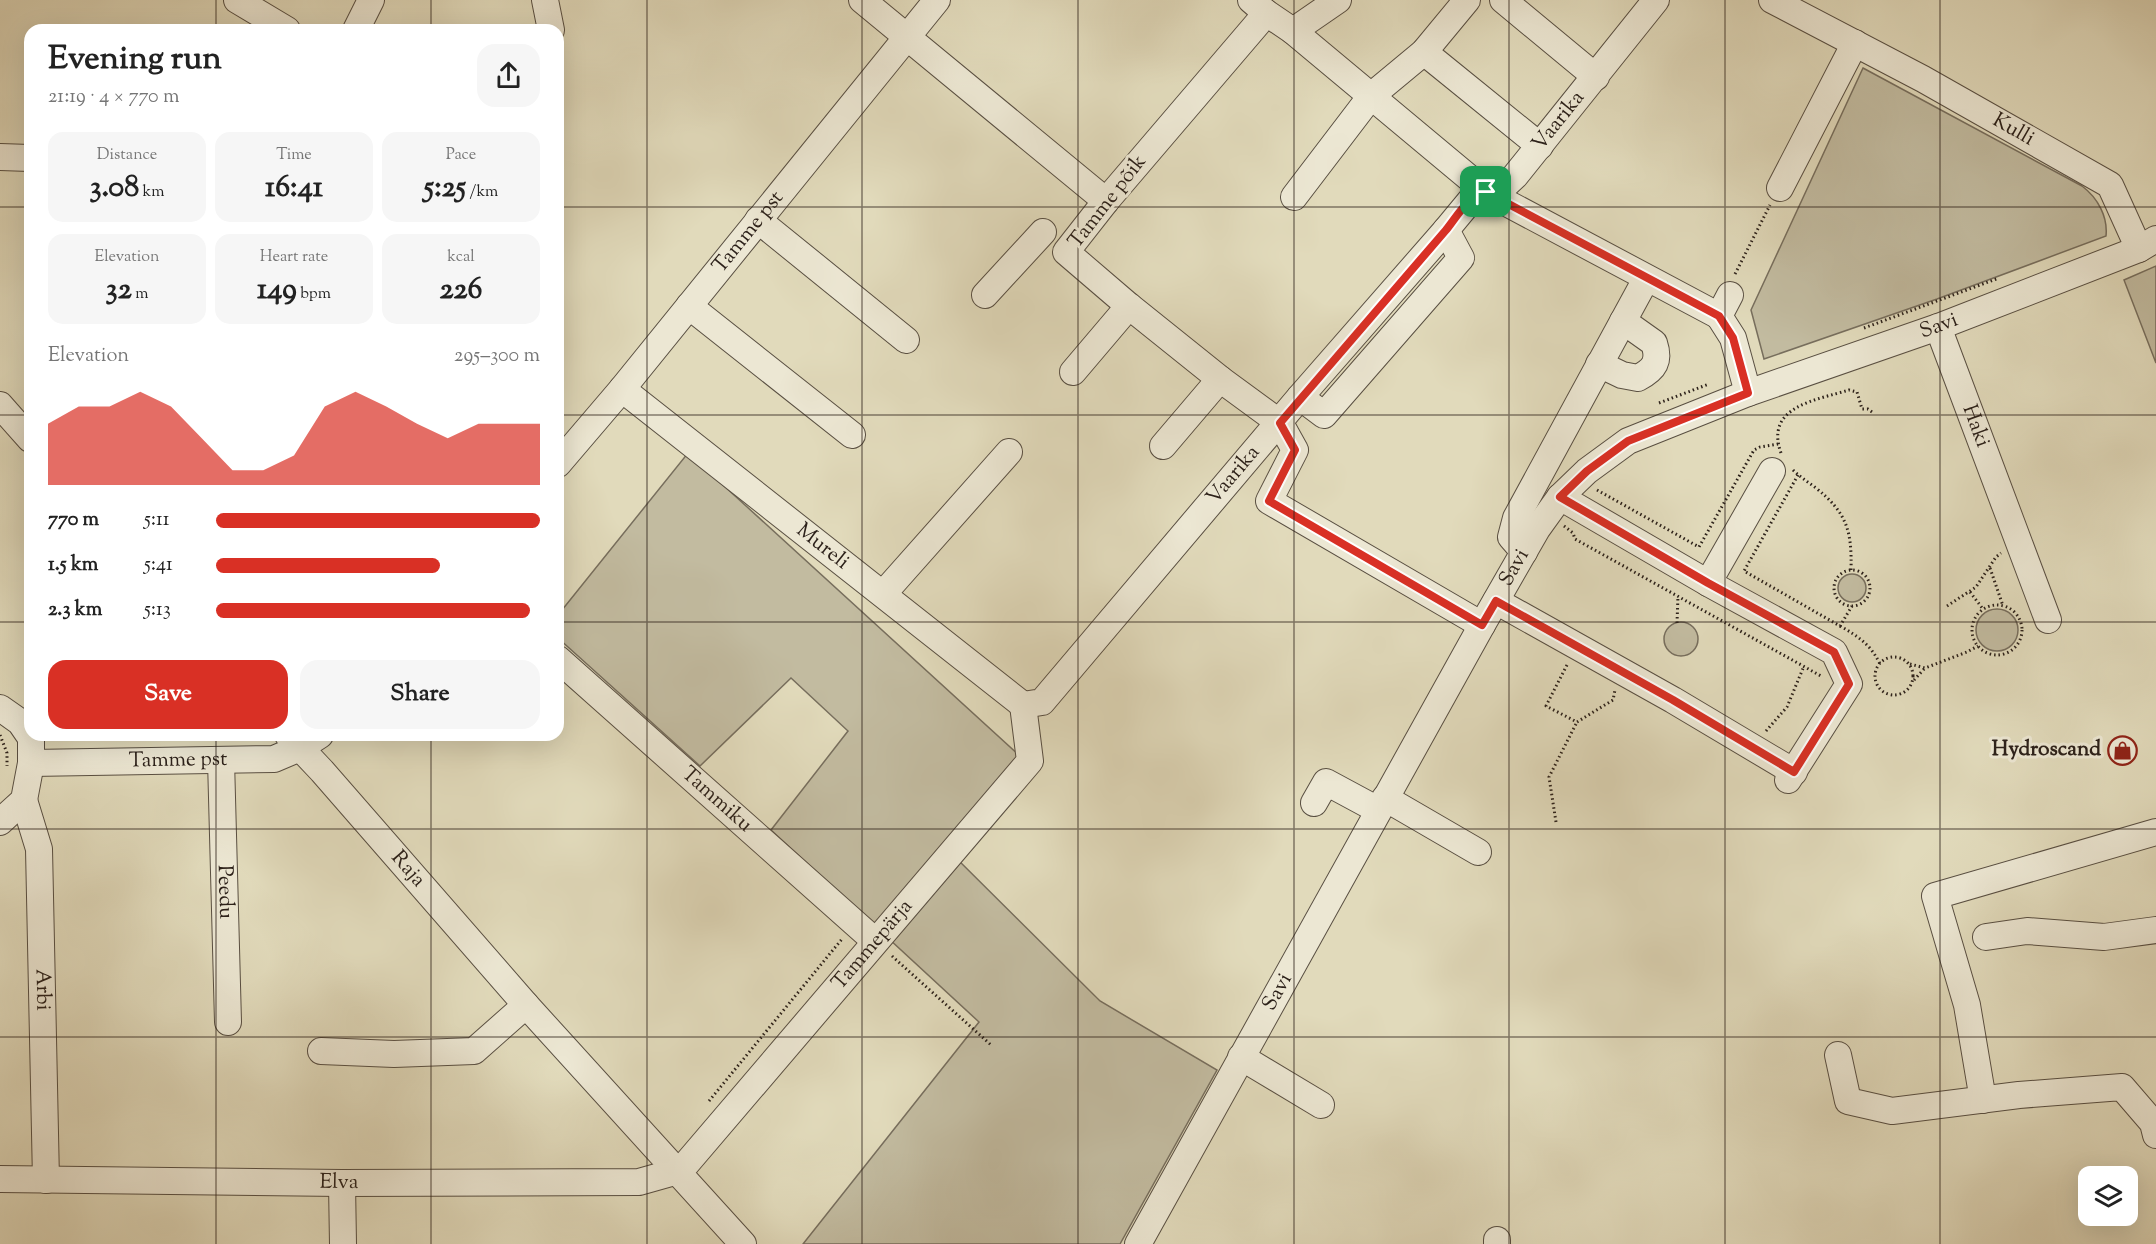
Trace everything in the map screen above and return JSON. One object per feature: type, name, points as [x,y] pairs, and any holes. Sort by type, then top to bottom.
[{"type":"street","points":[[237,0],[277,24]]},
{"type":"street","points":[[359,24],[371,0]]},
{"type":"street","points":[[545,0],[550,24]]},
{"type":"street","points":[[862,0],[1106,201]]},
{"type":"street","name":"Tamme pst","points":[[564,457],[622,389],[937,0]]},
{"type":"street","points":[[1293,32],[1338,0]]},
{"type":"street","points":[[1294,197],[1371,96],[1424,52],[1467,0]]},
{"type":"street","points":[[1503,0],[1596,77]]},
{"type":"street","name":"Vaarika","points":[[1023,705],[1042,702],[1300,397],[1475,195],[1501,189],[1508,183],[1656,0]]},
{"type":"street","name":"Kulli","points":[[1772,0],[1855,43],[2110,185],[2148,244]]},
{"type":"street","points":[[1258,6],[1293,32],[1486,192],[1646,279],[1725,305],[1748,393]]},
{"type":"street","name":"Tamme põik","points":[[1258,6],[1258,23],[1106,201],[1066,252],[1220,379],[1280,423]]},
{"type":"street","points":[[1780,188],[1855,43]]},
{"type":"street","points":[[1424,52],[1540,146]]},
{"type":"street","points":[[0,157],[24,158]]},
{"type":"street","points":[[758,220],[906,340]]},
{"type":"street","points":[[986,296],[1036,225],[1066,252]]},
{"type":"street","name":"Savi","points":[[1138,1244],[1482,625],[1524,552],[1560,497],[1587,471],[1628,441],[1748,393],[1938,327],[2148,244]]},
{"type":"street","points":[[1524,552],[1511,537],[1516,518],[1646,279]]},
{"type":"street","points":[[689,306],[852,435]]},
{"type":"street","points":[[1072,372],[1129,306]]},
{"type":"street","points":[[1599,364],[1622,375],[1638,378],[1647,374],[1654,366],[1658,353],[1654,343],[1623,321]]},
{"type":"street","name":"Haki","points":[[1938,327],[2048,620]]},
{"type":"street","points":[[1163,446],[1220,379]]},
{"type":"street","name":"Mureli","points":[[622,389],[1023,705]]},
{"type":"street","points":[[4,419],[24,434]]},
{"type":"street","points":[[1280,423],[1295,450],[1269,501],[1482,625]]},
{"type":"street","points":[[883,594],[1009,452]]},
{"type":"street","points":[[1708,583],[1780,464]]},
{"type":"street","points":[[1496,601],[1664,694],[1752,747],[1791,776],[1849,684],[1834,652],[1708,583],[1560,497]]},
{"type":"street","name":"Tammiku","points":[[564,663],[875,941]]},
{"type":"street","name":"Tammepärja","points":[[678,1171],[1030,761],[1023,705]]},
{"type":"street","points":[[0,708],[20,722],[24,728]]},
{"type":"street","points":[[0,822],[24,800],[19,767],[30,741]]},
{"type":"street","name":"Tamme pst","points":[[19,767],[274,759],[300,741]]},
{"type":"street","name":"Raja","points":[[305,741],[526,1005],[743,1244]]},
{"type":"street","name":"Peedu","points":[[221,760],[228,1023]]},
{"type":"street","points":[[1314,803],[1326,782],[1382,804],[1478,852]]},
{"type":"street","name":"Arbi","points":[[24,800],[39,849],[46,1180]]},
{"type":"street","points":[[1983,1100],[1967,1005],[1935,896],[2156,832]]},
{"type":"street","points":[[1986,937],[2027,931],[2104,937],[2156,930]]},
{"type":"street","points":[[321,1051],[394,1054],[474,1052],[526,1005]]},
{"type":"street","points":[[1838,1055],[1848,1101],[1892,1112],[2019,1095],[2122,1087],[2153,1123],[2156,1135]]},
{"type":"street","points":[[1241,1057],[1321,1105]]},
{"type":"street","name":"Elva","points":[[0,1179],[342,1183],[639,1182],[678,1171]]},
{"type":"street","points":[[342,1183],[343,1244]]},
{"type":"path","points":[[1725,305],[1729,284],[1780,188]]},
{"type":"path","points":[[1851,570],[1851,541],[1844,516],[1823,493],[1780,464],[1779,425],[1790,410],[1849,390],[1857,392],[1862,409],[1872,412]]},
{"type":"path","points":[[1593,488],[1699,548],[1754,450],[1778,444]]},
{"type":"path","points":[[1798,475],[1744,571],[1856,635],[1869,645],[1880,664]]},
{"type":"path","points":[[1560,523],[1574,532],[1575,539],[1845,690]]},
{"type":"path","points":[[1947,606],[1976,587],[2001,553]]},
{"type":"path","points":[[1990,567],[2003,606]]},
{"type":"path","points":[[1851,570],[1862,573],[1870,587],[1863,602],[1852,606],[1841,603],[1834,588],[1837,578],[1845,571],[1851,570]]},
{"type":"path","points":[[1970,592],[1983,609]]},
{"type":"path","points":[[1677,623],[1678,596]]},
{"type":"path","points":[[1840,626],[1852,606]]},
{"type":"path","points":[[2003,606],[2014,611],[2019,617],[2022,625],[2020,641],[2015,648],[2000,654],[1992,654],[1978,646],[1972,630],[1974,622],[1983,609],[2003,606]]},
{"type":"path","points":[[1913,682],[1912,670],[1905,660],[1889,658],[1876,669],[1875,680],[1881,691],[1893,696],[1906,692],[1925,668],[1978,646]]},
{"type":"path","points":[[1570,659],[1546,706],[1577,722]]},
{"type":"path","points":[[1909,664],[1925,668]]},
{"type":"path","points":[[1752,747],[1787,707],[1804,666]]},
{"type":"path","points":[[1556,822],[1549,777],[1577,722],[1613,700],[1616,685]]},
{"type":"path","points":[[0,734],[7,753],[19,767]]},
{"type":"path","points":[[704,1108],[844,937]]},
{"type":"path","points":[[875,941],[991,1045]]},
{"type":"shaded area","points":[[1863,68],[2082,186],[2101,208],[2106,236],[1937,299],[1764,359],[1751,310]]},
{"type":"shaded area","points":[[2156,266],[2156,363],[2124,280]]},
{"type":"shaded area","points":[[688,453],[1021,757],[943,845],[1100,1001],[1217,1070],[1120,1244],[803,1244],[979,1022],[771,830],[848,731],[791,678],[700,766],[564,643],[564,608]]},
{"type":"shaded area","points":[[1852,574],[1862,578],[1866,588],[1862,598],[1852,602],[1842,598],[1838,588],[1842,578]]},
{"type":"shaded area","points":[[1997,609],[2005,610],[2012,615],[2017,622],[2017,638],[2012,645],[2005,650],[1997,651],[1989,650],[1982,645],[1977,638],[1976,630],[1977,622],[1982,615],[1989,610]]},
{"type":"shaded area","points":[[1681,622],[1693,627],[1698,639],[1693,651],[1681,656],[1669,651],[1664,639],[1669,627]]},
{"type":"place","name":"Hydroscand","points":[[2122,750]]},
{"type":"route","points":[[1486,192],[1719,316],[1733,338],[1748,393],[1628,441],[1587,471],[1560,497],[1708,583],[1834,652],[1849,684],[1794,772],[1528,617],[1496,601],[1482,625],[1269,501],[1295,450],[1280,423],[1466,204],[1475,195],[1486,192]]}]
